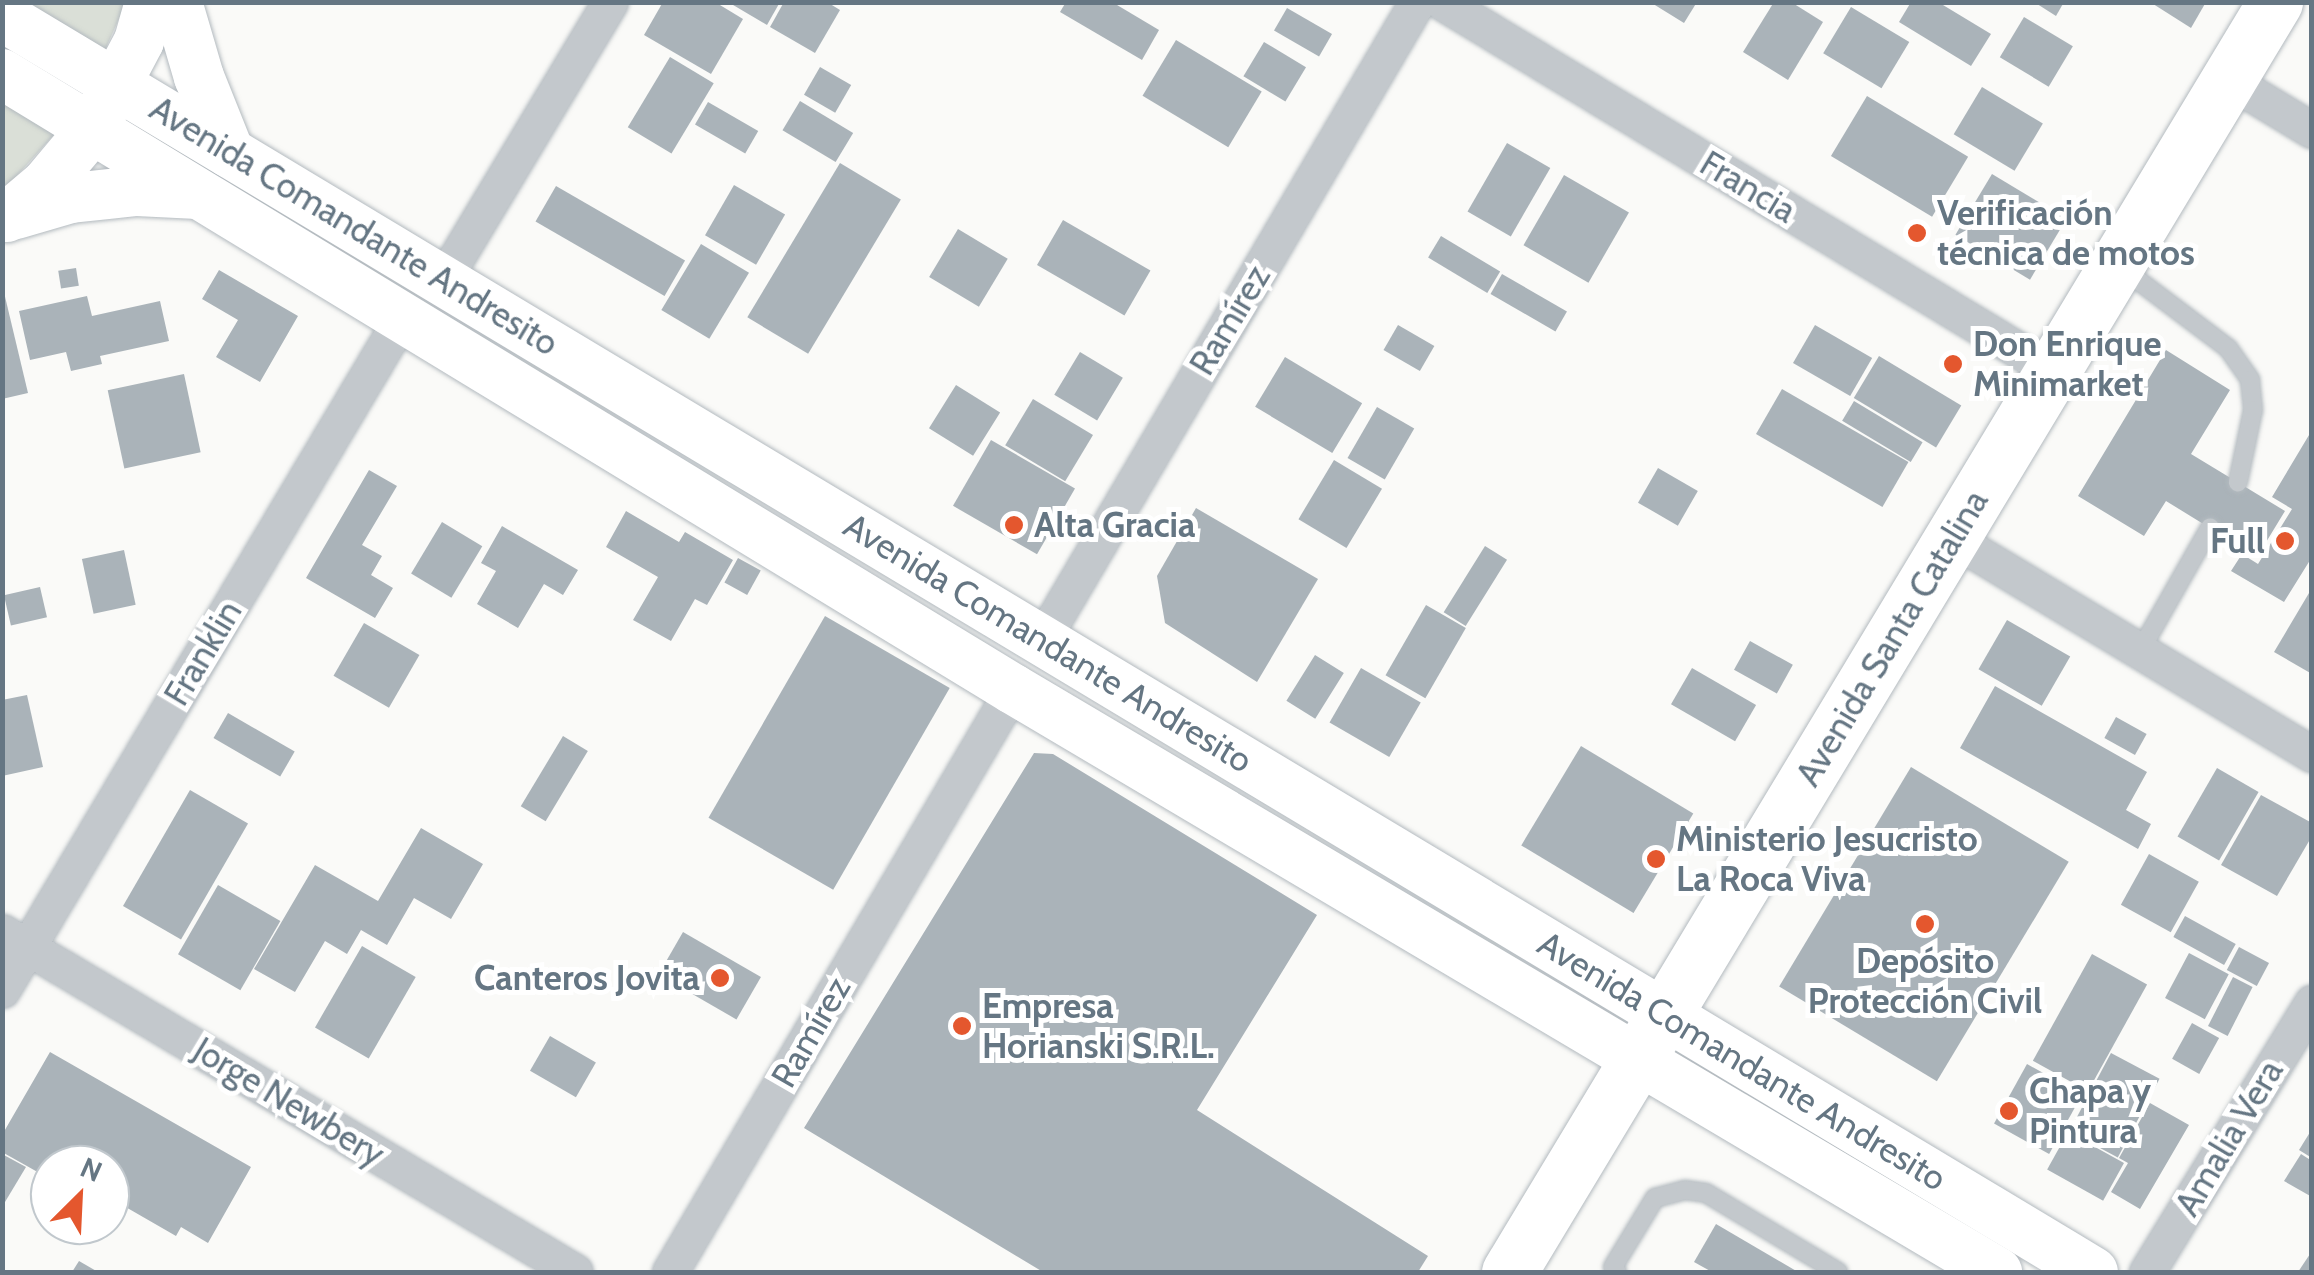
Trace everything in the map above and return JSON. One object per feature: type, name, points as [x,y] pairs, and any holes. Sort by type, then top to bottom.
[{"type":"main road","points":[[5,218],[46,184],[93,128],[119,86],[150,2]]},
{"type":"main road","points":[[177,2],[199,78],[229,152]]},
{"type":"main road","name":"Avenida Santa Catalina","points":[[1509,1272],[2275,2]]},
{"type":"main road","name":"Avenida Comandante Andresito","points":[[2,16],[1043,638],[1652,1036],[1997,1272]]},
{"type":"main road","name":"Avenida Comandante Andresito","points":[[2,74],[1013,689],[2092,1272]]},
{"type":"main road","points":[[5,218],[71,198],[137,191],[203,194]]},
{"type":"street","points":[[442,280],[610,2]]},
{"type":"street","name":"Ramírez","points":[[1043,638],[1418,2]]},
{"type":"street","name":"Francia","points":[[1442,2],[2053,372]]},
{"type":"street","points":[[2229,80],[2312,130]]},
{"type":"street","name":"Franklin","points":[[2,990],[15,939],[403,316]]},
{"type":"street","points":[[1952,538],[2312,754]]},
{"type":"street","name":"Ramírez","points":[[670,1272],[1013,689]]},
{"type":"street","name":"Jorge Newbery","points":[[15,939],[575,1272]]},
{"type":"street","name":"Amalia Vera","points":[[2147,1272],[2312,1002]]},
{"type":"lane","points":[[2117,265],[2228,348],[2250,380],[2253,410],[2238,482]]},
{"type":"lane","points":[[2140,650],[2210,528]]},
{"type":"lane","points":[[1617,1272],[1614,1267],[1655,1198],[1684,1190],[1706,1194],[1838,1272]]},
{"type":"shaded area","points":[[3,3],[126,3],[80,106],[3,191]]},
{"type":"building","points":[[663,2],[715,2],[743,19],[711,74],[644,35]]},
{"type":"building","points":[[728,2],[780,2],[767,25]]},
{"type":"building","points":[[784,2],[827,2],[840,10],[815,53],[770,27]]},
{"type":"building","points":[[1066,2],[1112,2],[1159,30],[1142,60],[1060,12]]},
{"type":"building","points":[[1650,2],[1697,2],[1684,23]]},
{"type":"building","points":[[1774,2],[1791,2],[1823,22],[1788,80],[1743,52]]},
{"type":"building","points":[[1911,2],[1938,2],[1991,34],[1971,66],[1899,22]]},
{"type":"building","points":[[2034,2],[2064,2],[2056,16]]},
{"type":"building","points":[[2150,2],[2206,2],[2191,28]]},
{"type":"building","points":[[1851,7],[1909,42],[1881,88],[1823,53]]},
{"type":"building","points":[[1287,8],[1332,34],[1319,57],[1274,31]]},
{"type":"building","points":[[2024,17],[2073,46],[2049,87],[2000,57]]},
{"type":"building","points":[[1176,40],[1262,92],[1228,147],[1143,96]]},
{"type":"building","points":[[1264,42],[1306,67],[1285,102],[1243,76]]},
{"type":"building","points":[[670,57],[714,83],[671,154],[628,127]]},
{"type":"building","points":[[820,67],[851,85],[835,113],[804,95]]},
{"type":"building","points":[[1982,87],[2043,124],[2015,171],[1954,134]]},
{"type":"building","points":[[1867,96],[1968,157],[1932,217],[1831,156]]},
{"type":"building","points":[[800,101],[853,133],[836,162],[782,130]]},
{"type":"building","points":[[708,102],[758,131],[745,154],[695,125]]},
{"type":"building","points":[[1507,143],[1550,168],[1511,236],[1468,211]]},
{"type":"building","points":[[840,163],[901,200],[808,354],[747,317]]},
{"type":"building","points":[[1992,174],[2067,219],[2030,280],[1955,235]]},
{"type":"building","points":[[1564,175],[1629,212],[1588,283],[1524,245]]},
{"type":"building","points":[[734,185],[785,215],[756,265],[705,235]]},
{"type":"building","points":[[556,186],[685,260],[665,296],[536,222]]},
{"type":"building","points":[[1063,220],[1150,270],[1124,316],[1037,265]]},
{"type":"building","points":[[958,229],[1008,259],[979,307],[929,277]]},
{"type":"building","points":[[1441,236],[1500,272],[1487,293],[1428,257]]},
{"type":"building","points":[[701,244],[749,273],[709,339],[661,310]]},
{"type":"building","points":[[76,268],[79,286],[61,289],[58,271]]},
{"type":"building","points":[[219,270],[298,316],[260,382],[216,357],[238,320],[202,299]]},
{"type":"building","points":[[1502,274],[1567,311],[1555,331],[1490,294]]},
{"type":"building","points":[[2,284],[28,393],[2,399]]},
{"type":"building","points":[[87,296],[92,316],[160,301],[169,341],[100,356],[102,364],[71,371],[66,352],[30,360],[19,311]]},
{"type":"building","points":[[1398,325],[1434,346],[1420,371],[1384,350]]},
{"type":"building","points":[[1815,325],[1872,358],[1850,396],[1793,363]]},
{"type":"building","points":[[2166,350],[2230,390],[2191,454],[2285,511],[2257,557],[2166,501],[2144,536],[2078,496]]},
{"type":"building","points":[[1080,352],[1123,378],[1097,421],[1054,395]]},
{"type":"building","points":[[1879,356],[1961,405],[1936,447],[1854,398]]},
{"type":"building","points":[[1285,357],[1362,403],[1332,453],[1255,407]]},
{"type":"building","points":[[184,374],[201,452],[124,468],[108,390]]},
{"type":"building","points":[[956,385],[1000,413],[973,456],[929,428]]},
{"type":"building","points":[[1782,389],[1908,462],[1882,507],[1756,434]]},
{"type":"building","points":[[1033,399],[1093,435],[1065,481],[1005,445]]},
{"type":"building","points":[[1854,401],[1923,442],[1911,462],[1842,421]]},
{"type":"building","points":[[1377,407],[1414,428],[1385,480],[1348,458]]},
{"type":"building","points":[[2312,430],[2312,557],[2284,602],[2231,571],[2242,554],[2258,564],[2292,509],[2272,497]]},
{"type":"building","points":[[991,440],[1075,488],[1037,554],[953,506]]},
{"type":"building","points":[[1334,460],[1382,489],[1346,548],[1298,519]]},
{"type":"building","points":[[1658,468],[1698,491],[1678,526],[1638,503]]},
{"type":"building","points":[[369,470],[397,486],[362,545],[382,556],[371,575],[393,588],[375,618],[306,578]]},
{"type":"building","points":[[1196,508],[1318,579],[1257,682],[1165,623],[1157,576]]},
{"type":"building","points":[[626,511],[679,542],[685,532],[733,560],[707,605],[695,599],[671,641],[633,620],[658,577],[606,547]]},
{"type":"building","points":[[442,522],[482,546],[451,598],[411,573]]},
{"type":"building","points":[[502,526],[578,570],[563,595],[544,584],[518,628],[477,604],[496,571],[481,563]]},
{"type":"building","points":[[1485,546],[1507,560],[1466,626],[1444,612]]},
{"type":"building","points":[[124,550],[136,605],[94,614],[82,559]]},
{"type":"building","points":[[738,558],[761,571],[747,595],[724,582]]},
{"type":"building","points":[[40,587],[47,617],[11,626],[4,595]]},
{"type":"building","points":[[2312,588],[2312,674],[2274,652]]},
{"type":"building","points":[[1426,605],[1466,628],[1425,698],[1386,675]]},
{"type":"building","points":[[825,616],[950,688],[833,890],[708,818]]},
{"type":"building","points":[[2007,620],[2070,656],[2042,706],[1978,669]]},
{"type":"building","points":[[364,623],[419,655],[389,708],[334,676]]},
{"type":"building","points":[[1750,641],[1793,665],[1777,694],[1734,670]]},
{"type":"building","points":[[1315,655],[1344,673],[1315,719],[1286,701]]},
{"type":"building","points":[[1361,668],[1421,703],[1389,757],[1330,723]]},
{"type":"building","points":[[1692,668],[1756,705],[1735,741],[1671,704]]},
{"type":"building","points":[[1995,686],[2147,772],[2126,810],[2151,824],[2138,849],[1960,748]]},
{"type":"building","points":[[27,695],[43,767],[2,776],[2,700]]},
{"type":"building","points":[[228,713],[295,752],[280,777],[214,738]]},
{"type":"building","points":[[2116,717],[2147,734],[2135,755],[2104,738]]},
{"type":"building","points":[[563,736],[588,751],[546,821],[521,806]]},
{"type":"building","points":[[1581,746],[1693,813],[1634,913],[1521,845]]},
{"type":"building","points":[[1034,753],[1053,754],[1317,915],[1197,1110],[1428,1256],[1418,1272],[1043,1272],[804,1128]]},
{"type":"building","name":"Depósito Protección Civil","points":[[1911,767],[2069,862],[1937,1081],[1779,986]]},
{"type":"building","points":[[2217,768],[2259,792],[2219,860],[2178,836]]},
{"type":"building","points":[[190,790],[248,824],[181,940],[123,906]]},
{"type":"building","points":[[2261,795],[2312,823],[2312,836],[2277,896],[2221,865]]},
{"type":"building","points":[[421,828],[483,864],[451,919],[414,898],[387,945],[361,930],[347,954],[325,941],[295,992],[254,969],[315,865],[378,901]]},
{"type":"building","points":[[2149,854],[2199,882],[2171,932],[2121,905]]},
{"type":"building","points":[[218,885],[280,921],[240,990],[178,954]]},
{"type":"building","points":[[2185,916],[2236,944],[2224,965],[2173,937]]},
{"type":"building","points":[[683,932],[761,977],[736,1019],[658,974]]},
{"type":"building","points":[[362,946],[416,977],[369,1058],[315,1027]]},
{"type":"building","points":[[2239,947],[2269,963],[2257,986],[2227,970]]},
{"type":"building","points":[[2189,953],[2229,974],[2205,1019],[2165,998]]},
{"type":"building","points":[[2092,954],[2147,985],[2088,1091],[2033,1061]]},
{"type":"building","points":[[2233,977],[2253,987],[2228,1036],[2208,1026]]},
{"type":"building","points":[[2192,1023],[2219,1038],[2199,1074],[2172,1059]]},
{"type":"building","points":[[550,1036],[596,1062],[576,1097],[530,1071]]},
{"type":"building","points":[[50,1052],[251,1167],[208,1243],[181,1227],[176,1236],[130,1210],[130,1145],[30,1145],[30,1168],[2,1152],[2,1135]]},
{"type":"building","points":[[2111,1053],[2160,1079],[2118,1157],[2069,1132]]},
{"type":"building","points":[[2027,1064],[2082,1095],[2049,1154],[1994,1123]]},
{"type":"building","points":[[2150,1103],[2189,1125],[2140,1209],[2111,1192],[2128,1163],[2119,1158]]},
{"type":"building","points":[[2312,1129],[2312,1158],[2299,1150]]},
{"type":"building","points":[[2068,1132],[2124,1163],[2103,1201],[2047,1170]]},
{"type":"building","points":[[2,1154],[26,1167],[2,1207]]},
{"type":"building","points":[[2301,1154],[2312,1161],[2312,1197],[2284,1181]]},
{"type":"building","points":[[1716,1224],[1798,1272],[1712,1272],[1694,1262]]},
{"type":"building","points":[[2312,1251],[2312,1272],[2298,1272]]},
{"type":"building","points":[[79,1261],[98,1272],[72,1272]]},
{"type":"place","name":"Verificación técnica de motos","points":[[1917,233]]},
{"type":"place","name":"Don Enrique Minimarket","points":[[1953,364]]},
{"type":"place","name":"Alta Gracia","points":[[1014,525]]},
{"type":"place","name":"Full","points":[[2285,541]]},
{"type":"place","name":"Ministerio Jesucristo La Roca Viva","points":[[1656,859]]},
{"type":"place","name":"Depósito Protección Civil","points":[[1925,924]]},
{"type":"place","name":"Canteros Jovita","points":[[720,978]]},
{"type":"place","name":"Empresa Horianski S.R.L.","points":[[962,1026]]},
{"type":"place","name":"Chapa y Pintura","points":[[2009,1111]]}]
